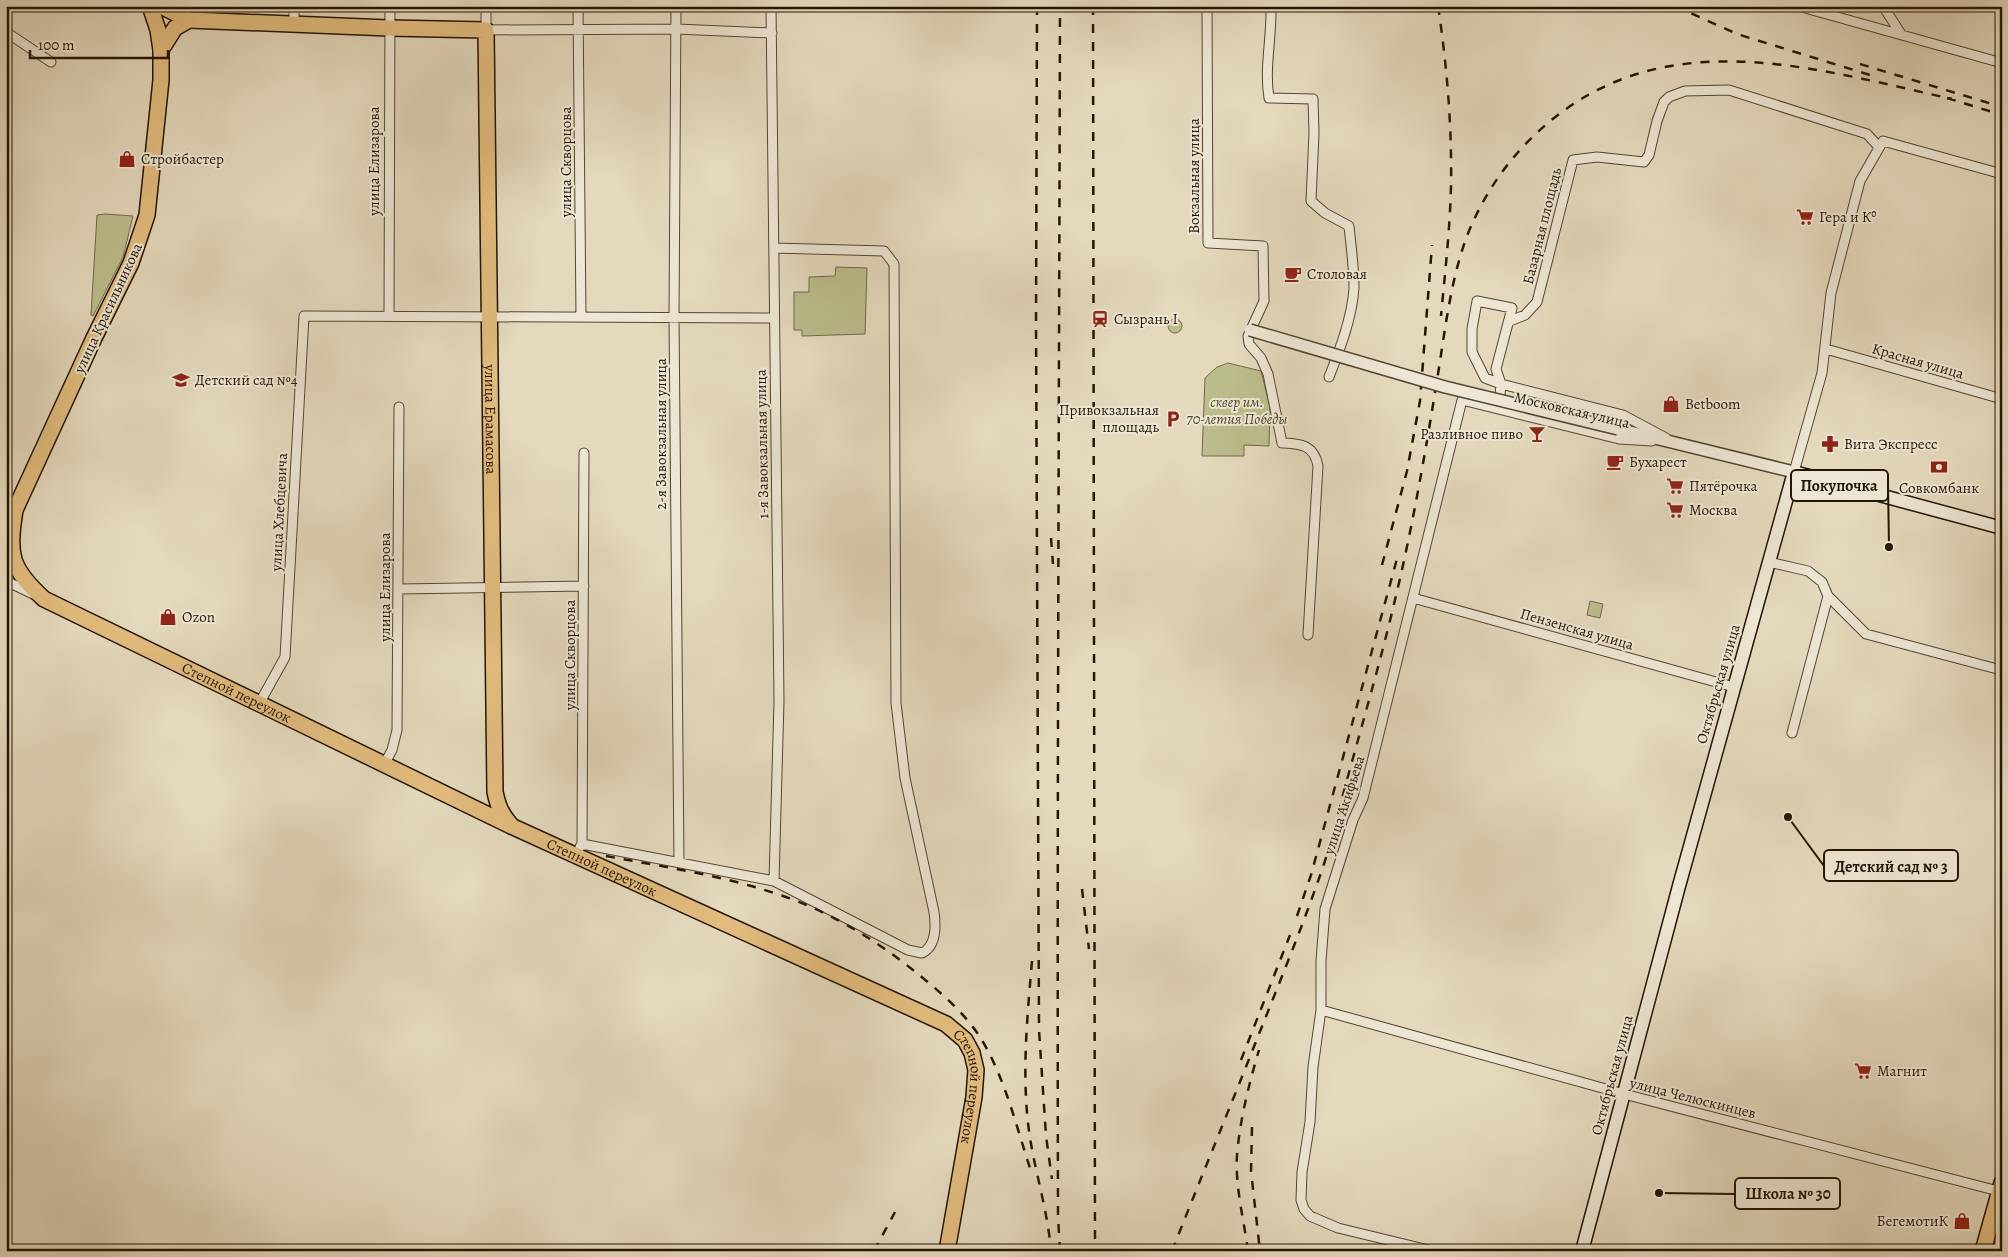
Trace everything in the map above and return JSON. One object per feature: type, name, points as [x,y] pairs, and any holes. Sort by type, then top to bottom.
[{"type":"main road","name":"улица Красильникова","points":[[44,599],[25,582],[17,569],[12,556],[10,516],[139,243],[147,215],[161,80],[161,50],[158,30],[150,6]]},
{"type":"main road","points":[[161,6],[189,20],[486,30]]},
{"type":"main road","points":[[161,50],[175,28],[189,20]]},
{"type":"main road","name":"улица Ерамасова","points":[[486,30],[495,792],[502,815],[511,826]]},
{"type":"main road","name":"Московская улица","points":[[1794,472],[2002,528]]},
{"type":"main road","name":"Октябрьская улица","points":[[1582,1251],[1794,472]]},
{"type":"main road","name":"Степной переулок","points":[[44,599],[511,826],[579,850],[946,1024],[965,1040],[972,1053],[976,1070],[974,1097],[947,1251]]},
{"type":"main road","points":[[467,805],[481,806],[487,803],[495,792]]},
{"type":"main road","points":[[1983,1251],[2001,1189]]},
{"type":"street","points":[[294,6],[294,25]]},
{"type":"street","name":"улица Елизарова","points":[[389,316],[390,6]]},
{"type":"street","name":"улица Ерамасова","points":[[486,6],[486,30]]},
{"type":"street","name":"улица Скворцова","points":[[578,6],[581,317]]},
{"type":"street","name":"2-я Завокзальная улица","points":[[676,6],[674,317],[679,862]]},
{"type":"street","name":"1-я Завокзальная улица","points":[[771,6],[779,701],[774,881]]},
{"type":"street","name":"Вокзальная улица","points":[[1208,6],[1208,243],[1263,246],[1264,302],[1252,325]]},
{"type":"street","points":[[1271,6],[1267,85],[1269,98],[1313,99],[1314,133],[1310,188],[1312,201],[1325,214],[1349,226],[1354,288],[1350,315],[1341,347],[1328,377]]},
{"type":"street","points":[[1798,6],[2002,63]]},
{"type":"street","points":[[1883,6],[1901,34]]},
{"type":"street","points":[[1999,6],[2002,10]]},
{"type":"street","points":[[486,30],[676,29],[772,33]]},
{"type":"street","points":[[6,32],[51,62]]},
{"type":"street","name":"Базарная площадь","points":[[1510,321],[1526,315],[1537,302],[1573,160],[1597,157],[1644,162],[1649,155],[1659,112],[1669,97],[1685,91],[1729,90],[1867,134],[1879,147]]},
{"type":"street","points":[[1879,147],[1883,141],[2002,174]]},
{"type":"street","name":"Октябрьская улица","points":[[1794,472],[1822,373],[1831,293],[1842,249],[1860,181],[1879,147]]},
{"type":"street","points":[[579,850],[679,862],[774,881],[908,950],[922,954],[934,938],[934,912],[906,778],[896,703],[894,264],[884,251],[774,248]]},
{"type":"street","name":"Московская улица","points":[[1510,321],[1512,308],[1477,301],[1472,329],[1472,352],[1485,378],[1501,384],[1623,415],[1675,443]]},
{"type":"street","name":"улица Хлебцевича","points":[[260,704],[285,657],[304,316],[389,316]]},
{"type":"street","points":[[389,316],[774,318]]},
{"type":"street","points":[[1499,410],[1501,384],[1496,369],[1510,321]]},
{"type":"street","points":[[1252,325],[1248,336],[1249,344],[1261,358],[1268,374],[1282,443],[1301,444],[1310,448],[1316,457],[1318,466],[1308,635]]},
{"type":"street","name":"Московская улица","points":[[1252,325],[1445,386],[1794,472]]},
{"type":"street","name":"Красная улица","points":[[1826,349],[2002,399]]},
{"type":"street","name":"Московская улица","points":[[1462,400],[1619,439],[1675,443]]},
{"type":"street","name":"улица Акифьева","points":[[1433,1251],[1366,1236],[1315,1219],[1304,1209],[1301,1200],[1302,1172],[1310,1122],[1313,1067],[1321,1010],[1321,962],[1325,908],[1353,820],[1363,798],[1462,400]]},
{"type":"street","name":"улица Елизарова","points":[[384,765],[392,750],[396,730],[399,589],[399,407]]},
{"type":"street","name":"улица Скворцова","points":[[579,850],[584,586],[584,453]]},
{"type":"street","points":[[1769,562],[1808,571],[1822,582],[1828,596],[1866,634],[2001,670]]},
{"type":"street","points":[[6,582],[44,599]]},
{"type":"street","points":[[399,589],[584,586]]},
{"type":"street","points":[[1792,733],[1828,596]]},
{"type":"street","name":"Пензенская улица","points":[[1413,598],[1734,687]]},
{"type":"street","name":"улица Челюскинцев","points":[[1321,1010],[1624,1094],[2001,1189]]},
{"type":"green space","points":[[97,215],[133,216],[123,257],[93,316],[91,315]]},
{"type":"green space","points":[[836,267],[867,268],[865,334],[802,336],[802,330],[794,330],[794,292],[809,292],[809,277],[835,276]]},
{"type":"green space","points":[[1175,319],[1180,321],[1182,326],[1180,331],[1175,333],[1170,331],[1168,326],[1170,321]]},
{"type":"green space","name":"сквер им. 70-летия Победы","points":[[1228,363],[1261,371],[1270,407],[1269,446],[1244,445],[1244,456],[1202,456],[1205,378],[1217,367]]},
{"type":"green space","points":[[1590,601],[1603,604],[1600,618],[1587,615]]},
{"type":"railway","points":[[1037,6],[1036,321],[1039,1030],[1046,1136],[1052,1179]]},
{"type":"railway","points":[[1060,6],[1058,1216],[1060,1251]]},
{"type":"railway","points":[[1093,6],[1095,1251]]},
{"type":"railway","points":[[1438,6],[1444,51],[1451,141],[1450,218],[1441,316]]},
{"type":"railway","points":[[1675,6],[1737,34],[1870,75]]},
{"type":"railway","points":[[1172,1251],[1292,952],[1328,852],[1401,576],[1418,492],[1456,271],[1475,217],[1495,182],[1507,165],[1534,135],[1566,109],[1611,84],[1658,68],[1706,62],[1755,62],[1855,77],[1952,99]]},
{"type":"railway","points":[[1860,64],[2002,107]]},
{"type":"railway","points":[[1947,98],[2002,115]]},
{"type":"railway","points":[[1382,565],[1407,471],[1420,401],[1432,245]]},
{"type":"railway","points":[[1051,538],[1053,564]]},
{"type":"railway","points":[[1297,916],[1311,875],[1398,555]]},
{"type":"railway","points":[[606,856],[718,877],[783,896],[835,918],[867,937],[898,959],[932,985],[949,1001],[966,1018],[980,1037],[989,1052],[1003,1085],[1031,1171]]},
{"type":"railway","points":[[1082,889],[1089,949]]},
{"type":"railway","points":[[1241,1060],[1290,935]]},
{"type":"railway","points":[[1032,961],[1025,1072],[1027,1116],[1051,1251]]},
{"type":"railway","points":[[1248,1251],[1239,1191],[1237,1155],[1245,1102],[1259,1050]]},
{"type":"railway","points":[[1252,1127],[1251,1171],[1260,1251]]},
{"type":"railway","points":[[874,1251],[895,1212]]},
{"type":"place","name":"Стройбастер","points":[[127,159]]},
{"type":"place","name":"Гера и К⁰","points":[[1805,217]]},
{"type":"place","name":"Столовая","points":[[1293,274]]},
{"type":"place","name":"Сызрань I","points":[[1100,319]]},
{"type":"place","name":"Детский сад №4","points":[[181,380]]},
{"type":"place","name":"Betboom","points":[[1671,404]]},
{"type":"place","name":"Привокзальная площадь","points":[[1173,419]]},
{"type":"place","name":"Разливное пиво","points":[[1537,434]]},
{"type":"place","name":"Вита Экспресс","points":[[1830,444]]},
{"type":"place","name":"Бухарест","points":[[1615,462]]},
{"type":"place","name":"Совкомбанк","points":[[1939,467]]},
{"type":"place","name":"Пятёрочка","points":[[1675,486]]},
{"type":"place","name":"Москва","points":[[1675,510]]},
{"type":"place","name":"Покупочка","points":[[1889,547]]},
{"type":"place","name":"Ozon","points":[[168,617]]},
{"type":"place","name":"Детский сад № 3","points":[[1788,817]]},
{"type":"place","name":"Магнит","points":[[1863,1071]]},
{"type":"place","name":"Школа № 30","points":[[1659,1193]]},
{"type":"place","name":"БегемотиК","points":[[1962,1221]]}]
